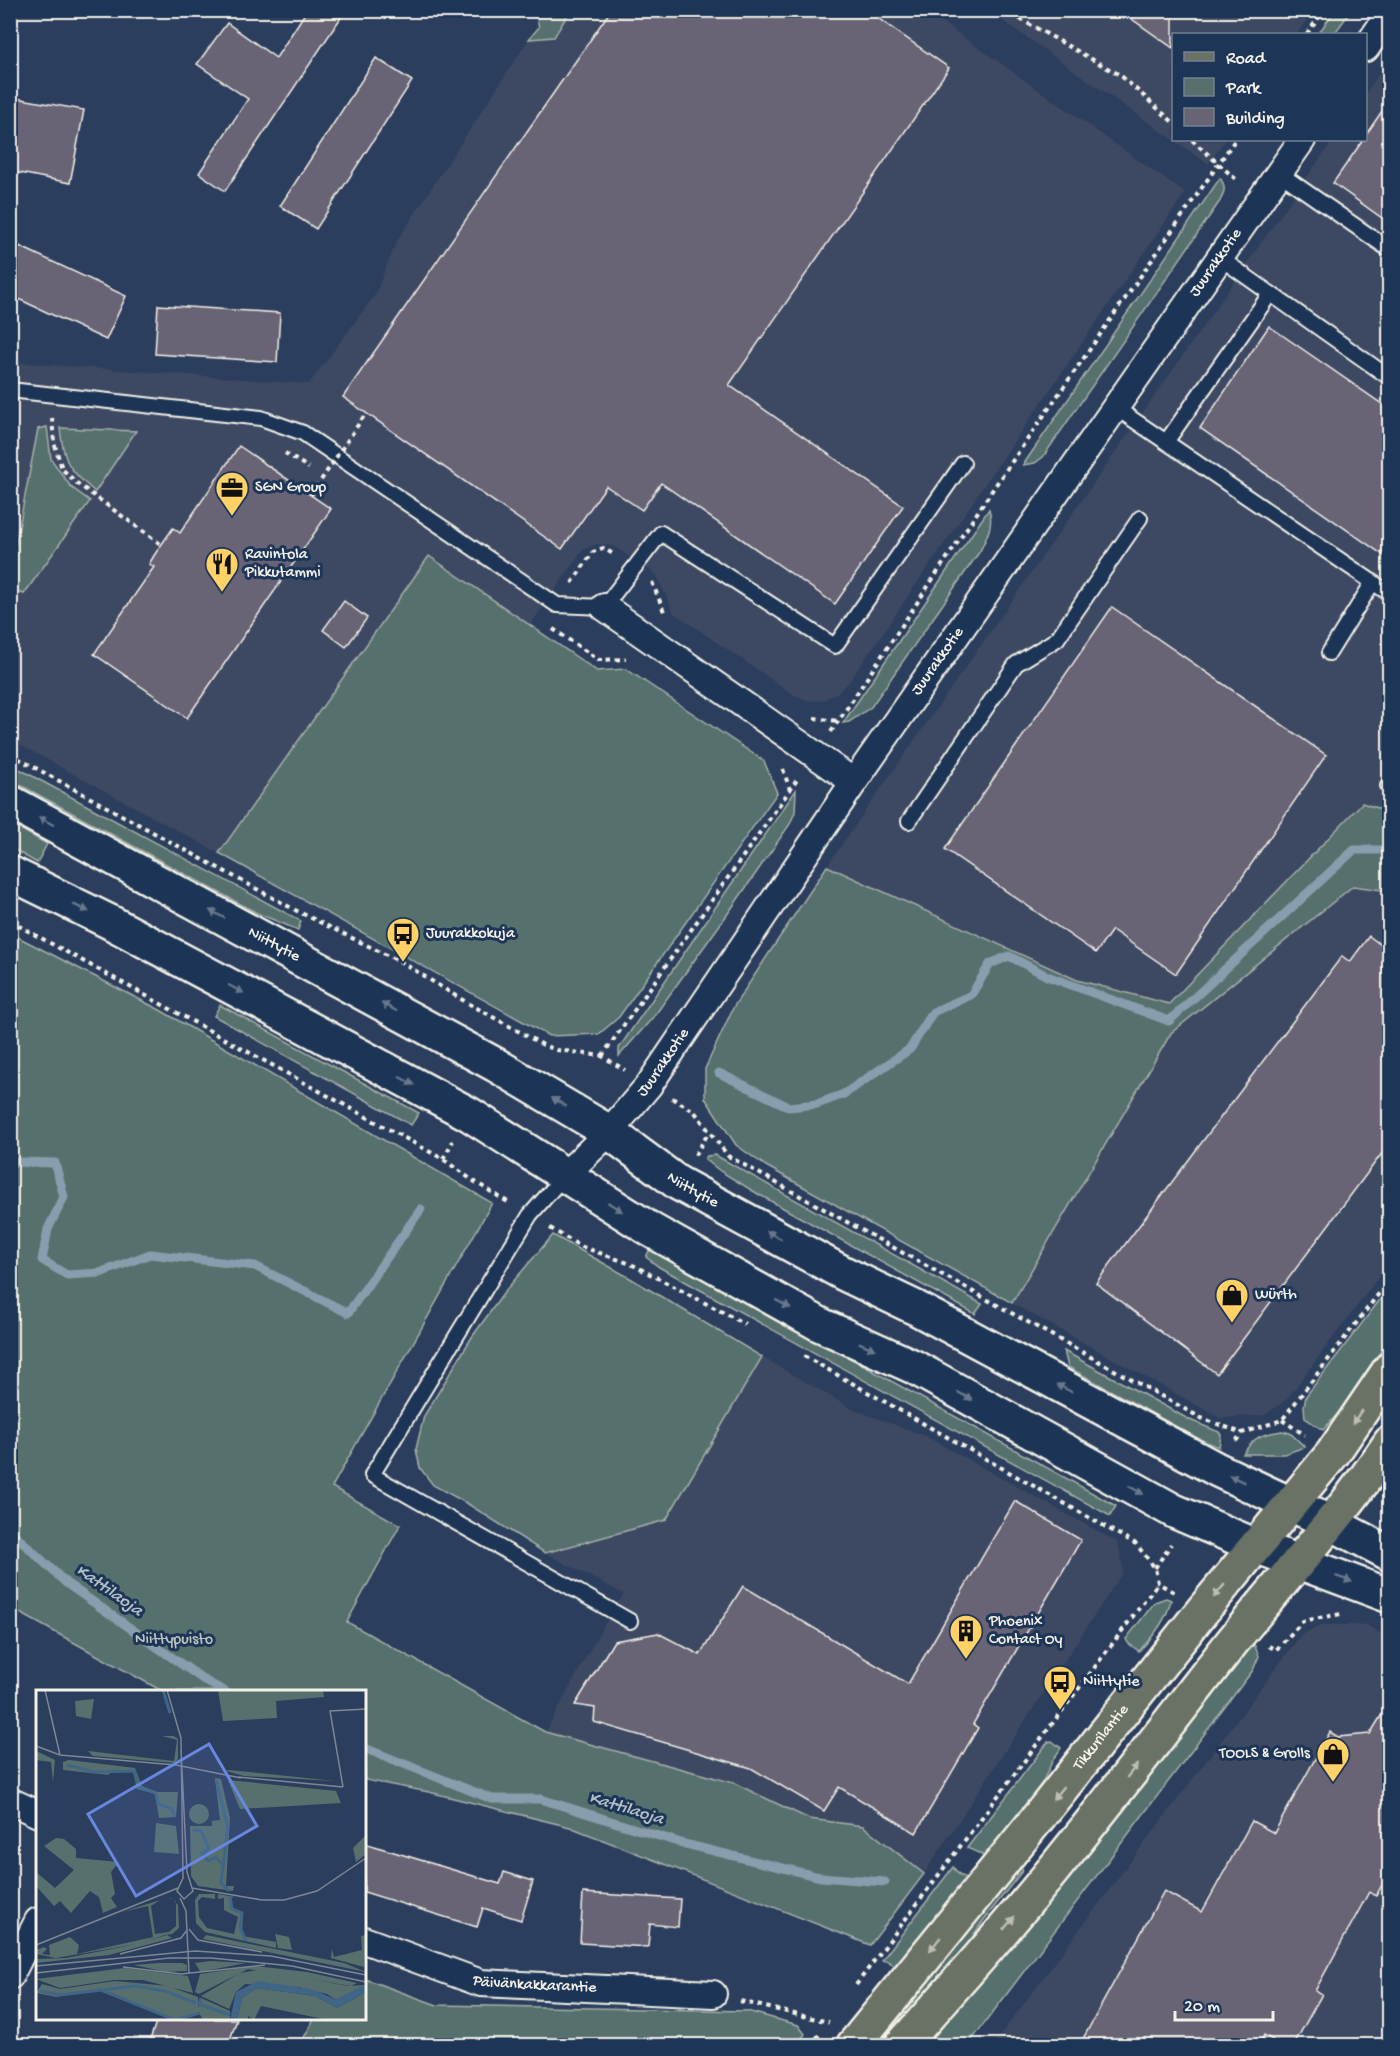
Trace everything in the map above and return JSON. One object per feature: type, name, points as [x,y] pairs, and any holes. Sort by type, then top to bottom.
[{"type":"main road","name":"Niittytie","points":[[10,802],[496,1065],[609,1132],[678,1183],[843,1273],[916,1308],[1218,1470],[1331,1523],[1389,1554]]},
{"type":"main road","points":[[10,873],[110,922],[469,1114],[651,1230],[820,1325],[914,1367],[1188,1518],[1389,1596]]},
{"type":"main road","name":"Tikkurilantie","points":[[856,2040],[1029,1829],[1203,1610],[1333,1453],[1389,1369]]},
{"type":"main road","points":[[901,2046],[972,1967],[1069,1851],[1297,1562],[1331,1523],[1369,1474],[1389,1443]]},
{"type":"street","points":[[1367,45],[1389,15]]},
{"type":"street","name":"Juurakkotie","points":[[565,1175],[609,1132],[662,1066],[855,782],[1301,141]]},
{"type":"street","points":[[604,607],[855,782]]},
{"type":"street","points":[[10,1801],[36,1813]]},
{"type":"street","points":[[10,1976],[36,1925]]},
{"type":"street","name":"Päivänkakkarantie","points":[[366,1941],[481,1983],[713,1994]]},
{"type":"lane","points":[[1279,173],[1389,250]]},
{"type":"lane","points":[[1220,258],[1389,378]]},
{"type":"lane","points":[[1166,442],[1270,294]]},
{"type":"lane","points":[[10,390],[261,418],[303,433],[557,605],[604,607],[661,534],[835,646],[963,463]]},
{"type":"lane","points":[[1116,408],[1389,594]]},
{"type":"lane","points":[[909,821],[1016,664],[1057,639],[1140,518]]},
{"type":"lane","points":[[1329,653],[1373,582]]},
{"type":"lane","points":[[565,1175],[530,1215],[372,1475],[630,1621]]},
{"type":"path","points":[[1004,10],[1120,75],[1172,122]]},
{"type":"path","points":[[1308,33],[1324,10]]},
{"type":"path","points":[[1193,141],[1260,200]]},
{"type":"path","points":[[602,1056],[790,790],[995,486],[1234,141]]},
{"type":"path","points":[[311,495],[366,412]]},
{"type":"path","points":[[41,417],[63,419]]},
{"type":"path","points":[[52,418],[54,442],[62,469],[78,484],[162,545]]},
{"type":"path","points":[[277,449],[325,478]]},
{"type":"path","points":[[544,623],[599,660],[631,659]]},
{"type":"path","points":[[780,761],[790,790]]},
{"type":"path","points":[[10,921],[443,1159],[472,1180],[580,1246],[631,1264],[755,1329]]},
{"type":"path","points":[[1218,1470],[1242,1433],[1281,1420],[1389,1279]]},
{"type":"path","points":[[796,1352],[1136,1544],[1155,1568],[1158,1583],[850,1994]]},
{"type":"path","points":[[1155,1568],[1188,1518]]},
{"type":"path","points":[[1276,1650],[1303,1621],[1347,1613]]},
{"type":"path","points":[[713,1994],[829,2022],[856,2040]]},
{"type":"path","points":[[811,2046],[836,2013]]},
{"type":"shaded area","points":[[570,11],[926,11],[1185,193],[849,682],[824,700],[809,701],[794,695],[674,613],[656,574],[613,546],[597,544],[583,550],[530,625],[429,556],[219,853],[11,740],[10,362],[309,384],[375,295],[397,241],[529,39],[554,37]]},
{"type":"shaded area","points":[[989,11],[1313,11],[1298,33],[1172,33],[1172,139]]},
{"type":"shaded area","points":[[1389,59],[1389,812],[1361,804],[1170,1004],[1077,980],[827,866],[1332,141],[1367,141],[1367,92]]},
{"type":"shaded area","points":[[1175,141],[1224,141],[1208,164]]},
{"type":"shaded area","points":[[1353,886],[1389,891],[1389,1263],[1286,1400],[1265,1415],[1220,1418],[1012,1303],[1171,1033]]},
{"type":"shaded area","points":[[762,1357],[852,1409],[925,1436],[1117,1542],[1123,1572],[924,1874],[535,1752],[598,1635],[624,1594],[545,1553],[666,1520]]},
{"type":"shaded area","points":[[1322,1625],[1366,1625],[1389,1638],[1389,2045],[992,2046],[1301,1635]]},
{"type":"green space","points":[[535,10],[570,11],[554,37],[529,39],[539,27]]},
{"type":"green space","points":[[1335,10],[1351,11],[1335,33],[1319,33]]},
{"type":"green space","points":[[1220,178],[1224,189],[1220,201],[1043,457],[1035,463],[1023,465]]},
{"type":"green space","points":[[47,427],[51,459],[71,487],[90,501],[24,594],[11,590],[11,568],[38,429]]},
{"type":"green space","points":[[60,428],[136,431],[95,492],[73,471],[69,464],[63,450]]},
{"type":"green space","points":[[989,509],[990,525],[980,551],[871,707],[849,722],[843,723]]},
{"type":"green space","points":[[429,556],[597,671],[626,669],[764,761],[777,793],[619,1017],[599,1034],[549,1036],[219,853]]},
{"type":"green space","points":[[10,764],[301,921],[298,930],[257,913],[11,780]]},
{"type":"green space","points":[[796,790],[795,812],[790,824],[655,1015],[619,1056],[619,1048]]},
{"type":"green space","points":[[1362,803],[1389,812],[1389,891],[1353,886],[1171,1033],[1012,1303],[766,1166],[736,1145],[705,1098],[705,1069],[734,1006],[827,866],[1077,980],[1169,1004]]},
{"type":"green space","points":[[11,824],[47,844],[37,863],[11,848]]},
{"type":"green space","name":"Niittypuisto","points":[[10,933],[160,1010],[492,1203],[332,1487],[400,1525],[347,1622],[545,1732],[734,1783],[809,1819],[863,1826],[924,1874],[870,1945],[570,1827],[429,1792],[366,1780],[366,1690],[160,1690],[11,1608]]},
{"type":"green space","points":[[220,1005],[419,1113],[411,1125],[214,1016]]},
{"type":"green space","points":[[715,1155],[982,1304],[975,1314],[758,1194],[705,1159],[707,1156]]},
{"type":"green space","points":[[553,1235],[762,1357],[666,1520],[545,1553],[468,1504],[433,1485],[420,1468],[416,1449],[424,1416],[472,1337],[506,1290]]},
{"type":"green space","points":[[650,1249],[1116,1506],[1110,1516],[659,1267],[646,1257]]},
{"type":"green space","points":[[1389,1288],[1389,1339],[1340,1411],[1323,1430],[1305,1418],[1306,1396]]},
{"type":"green space","points":[[1064,1351],[1190,1420],[1219,1432],[1221,1435],[1219,1447],[1197,1438],[1068,1367]]},
{"type":"green space","points":[[1282,1431],[1290,1433],[1305,1447],[1284,1454],[1243,1454],[1259,1437]]},
{"type":"green space","points":[[1166,1598],[1171,1600],[1163,1621],[1139,1651],[1126,1639],[1155,1602]]},
{"type":"green space","points":[[1254,1644],[1259,1656],[1253,1670],[968,2045],[922,2046]]},
{"type":"green space","points":[[1052,1741],[1061,1748],[1031,1806],[987,1861],[981,1854],[967,1848],[1048,1742]]},
{"type":"green space","points":[[1015,1865],[1023,1870],[983,1921],[954,1964],[892,2036],[882,2032]]},
{"type":"green space","points":[[953,1867],[961,1876],[973,1879],[899,1970],[889,1962],[882,1960]]},
{"type":"green space","points":[[366,1979],[437,2005],[747,2011],[798,2025],[805,2034],[796,2046],[300,2045],[313,2020],[366,2020]]},
{"type":"building","points":[[307,10],[346,10],[225,191],[199,173],[248,99],[197,64],[227,23],[276,58]]},
{"type":"building","points":[[611,10],[866,10],[949,68],[729,385],[903,506],[835,604],[661,483],[642,510],[606,486],[562,549],[343,397]]},
{"type":"building","points":[[1119,10],[1173,10],[1172,47]]},
{"type":"building","points":[[376,58],[412,81],[316,229],[280,206]]},
{"type":"building","points":[[10,97],[84,110],[70,183],[10,171]]},
{"type":"building","points":[[1389,101],[1389,223],[1333,183],[1362,141],[1367,141],[1367,133]]},
{"type":"building","points":[[19,246],[126,296],[106,340],[10,295],[10,265]]},
{"type":"building","points":[[158,305],[280,313],[277,362],[155,354]]},
{"type":"building","points":[[1269,326],[1389,409],[1389,559],[1200,428]]},
{"type":"building","points":[[239,446],[331,509],[187,718],[94,654],[154,567],[149,564],[173,528],[180,533]]},
{"type":"building","points":[[344,601],[367,618],[346,647],[323,630]]},
{"type":"building","points":[[1112,607],[1326,755],[1176,974],[1112,930],[1096,953],[945,849]]},
{"type":"building","points":[[1369,936],[1389,951],[1389,1144],[1217,1374],[1096,1283],[1342,956],[1350,962]]},
{"type":"building","name":"Phoenix Contact Oy","points":[[1015,1501],[1081,1540],[973,1724],[978,1728],[916,1833],[839,1787],[824,1811],[751,1768],[594,1722],[595,1708],[575,1705],[614,1641],[658,1633],[700,1655],[743,1586],[908,1684]]},
{"type":"building","points":[[1389,1703],[1389,1872],[1376,1896],[1369,1892],[1315,1991],[1322,1994],[1293,2046],[1283,2046],[1264,2035],[1259,2046],[1079,2046],[1164,1891],[1202,1912],[1252,1821],[1274,1833],[1330,1732],[1338,1737],[1370,1734]]},
{"type":"building","points":[[366,1844],[500,1884],[504,1872],[533,1881],[521,1920],[483,1908],[477,1927],[366,1893]]},
{"type":"building","points":[[583,1893],[680,1899],[678,1927],[650,1924],[648,1947],[580,1943]]},
{"type":"building","points":[[157,2020],[237,2020],[228,2046],[148,2046]]},
{"type":"waterway","points":[[719,1073],[789,1107],[817,1104],[844,1094],[910,1049],[933,1012],[971,995],[990,964],[1009,956],[1047,976],[1169,1021],[1354,850],[1390,850]]},
{"type":"waterway","points":[[10,1165],[17,1162],[55,1163],[64,1197],[48,1229],[42,1260],[67,1275],[100,1273],[150,1254],[255,1266],[348,1313],[421,1209]]},
{"type":"waterway","name":"Kattilaoja","points":[[10,1530],[66,1583],[207,1682],[222,1690]]},
{"type":"waterway","name":"Kattilaoja","points":[[366,1749],[492,1799],[541,1799],[681,1843],[820,1877],[885,1882]]},
{"type":"place","name":"SGN Group","points":[[232,517]]},
{"type":"place","name":"Ravintola Pikkutammi","points":[[222,593]]},
{"type":"place","name":"Juurakkokuja","points":[[403,963]]},
{"type":"place","name":"Würth","points":[[1232,1324]]},
{"type":"place","name":"Phoenix Contact Oy","points":[[966,1660]]},
{"type":"place","name":"Niittytie","points":[[1060,1711]]},
{"type":"place","name":"TOOLS & Grolls","points":[[1333,1783]]}]
